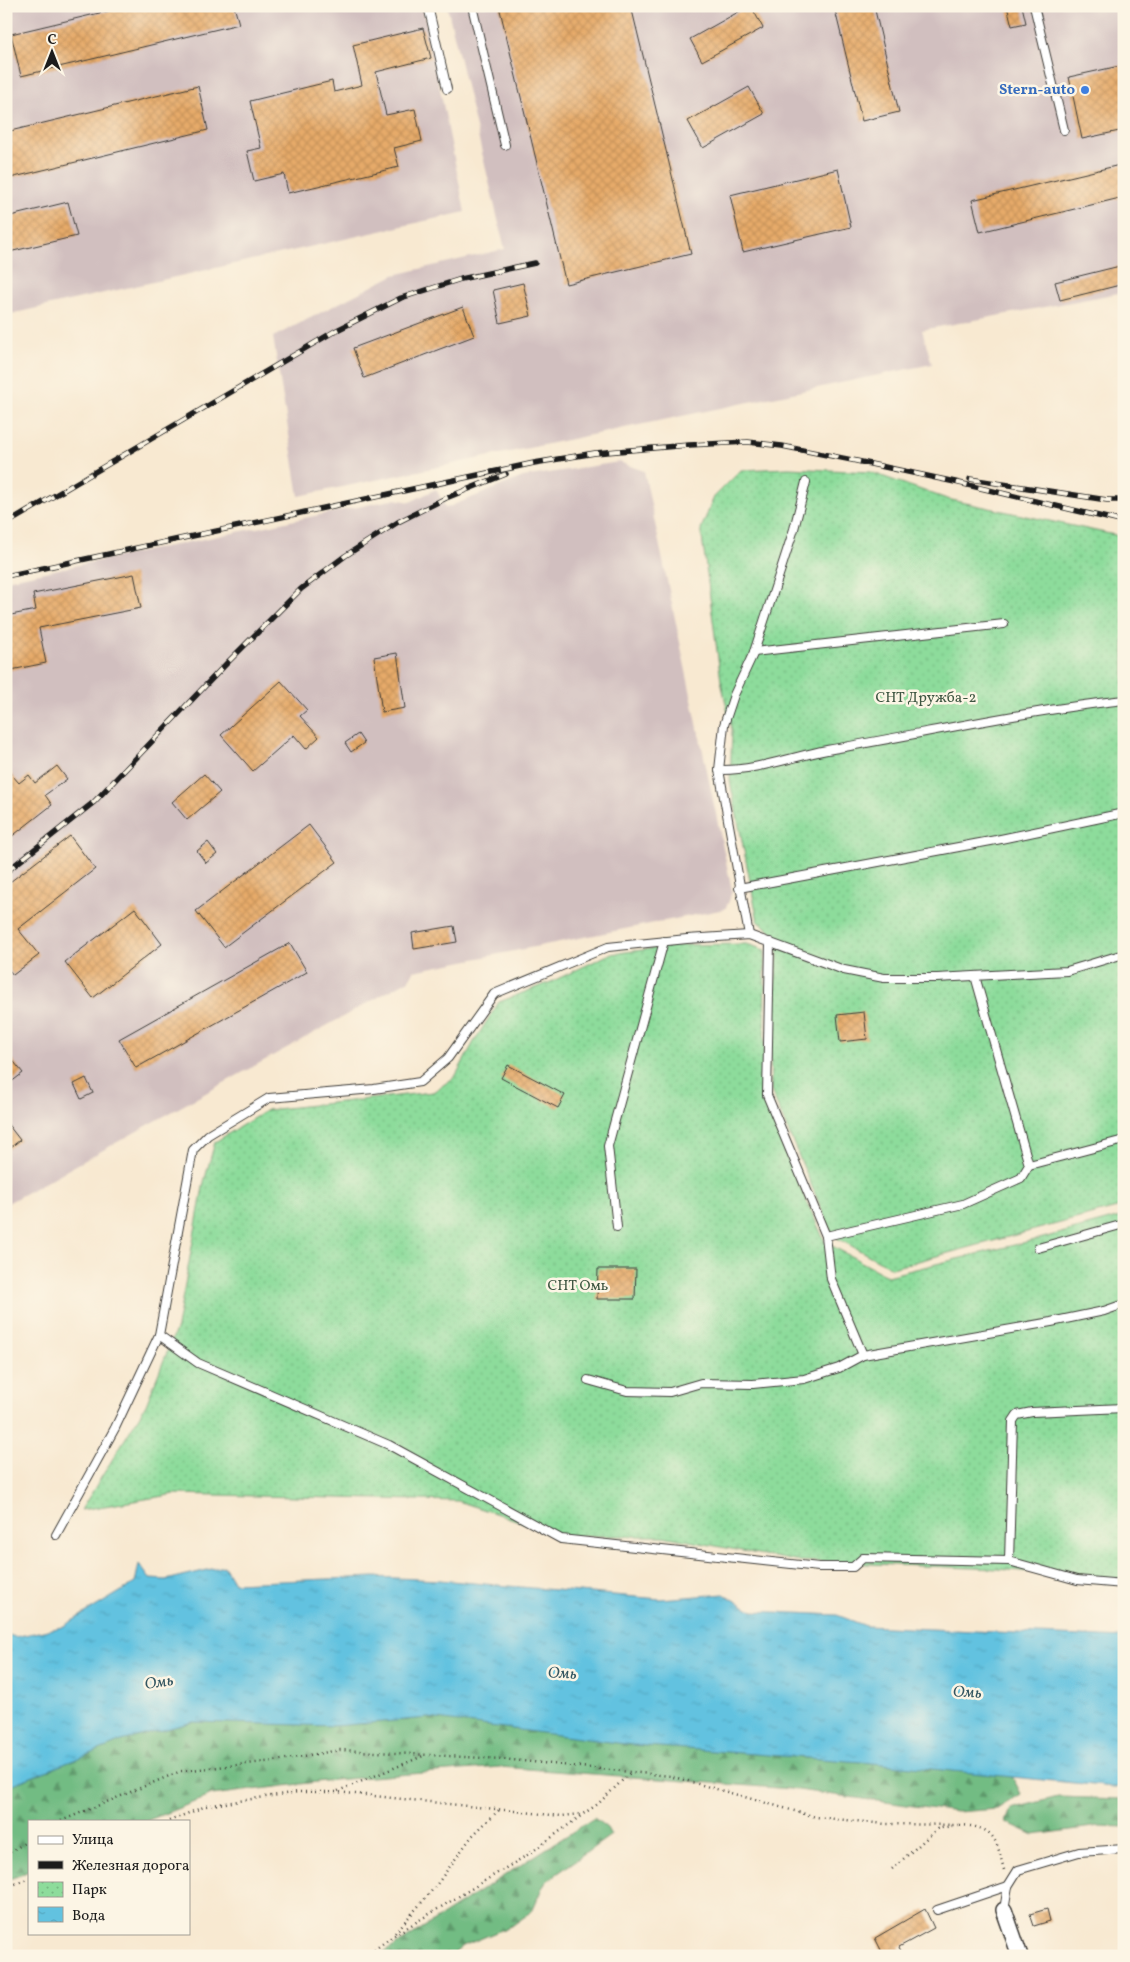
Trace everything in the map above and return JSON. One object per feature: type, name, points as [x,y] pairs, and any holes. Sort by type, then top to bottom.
[{"type":"street","points":[[1004,1910],[1020,1956]]},
{"type":"lane","points":[[428,6],[447,89]]},
{"type":"lane","points":[[472,6],[505,145]]},
{"type":"lane","points":[[1034,6],[1064,130]]},
{"type":"lane","points":[[749,935],[719,770],[724,725],[734,696],[754,652],[794,529],[806,482]]},
{"type":"lane","points":[[754,652],[1004,624]]},
{"type":"lane","points":[[719,770],[737,771],[820,752],[1075,706],[1124,700]]},
{"type":"lane","points":[[739,888],[1124,814]]},
{"type":"lane","points":[[56,1535],[115,1428],[159,1335],[193,1150],[208,1135],[269,1098],[374,1089],[420,1082],[448,1058],[494,994],[608,947],[749,935],[844,970],[884,978],[1067,971],[1124,954]]},
{"type":"lane","points":[[616,1227],[608,1146],[664,941]]},
{"type":"lane","points":[[770,942],[768,1095],[826,1236],[831,1279],[863,1355]]},
{"type":"lane","points":[[975,976],[1029,1165]]},
{"type":"lane","points":[[826,1236],[963,1204],[1021,1178],[1029,1165],[1124,1140]]},
{"type":"lane","points":[[1038,1248],[1124,1224]]},
{"type":"lane","points":[[588,1380],[627,1391],[670,1392],[701,1383],[753,1384],[804,1379],[839,1368],[863,1355],[1051,1322],[1104,1311],[1124,1304]]},
{"type":"lane","points":[[159,1335],[198,1363],[389,1445],[561,1539],[819,1567],[853,1567],[863,1558],[1009,1561],[1077,1580],[1124,1584]]},
{"type":"lane","points":[[1009,1561],[1013,1421],[1017,1415],[1032,1412],[1124,1408]]},
{"type":"lane","points":[[1004,1910],[1008,1886],[1018,1870],[1080,1852],[1124,1849]]},
{"type":"lane","points":[[937,1910],[1008,1886]]},
{"type":"path","points":[[63,1820],[182,1771],[274,1761],[340,1750],[502,1759],[670,1776],[816,1817],[885,1824],[981,1827],[996,1838],[1008,1886]]},
{"type":"path","points":[[337,1792],[426,1755]]},
{"type":"path","points":[[366,1956],[393,1936],[529,1854],[598,1804],[631,1772]]},
{"type":"path","points":[[171,1820],[206,1806],[298,1792],[337,1792],[561,1816],[583,1814]]},
{"type":"path","points":[[393,1936],[434,1887],[472,1836],[499,1810]]},
{"type":"path","points":[[892,1869],[937,1829],[961,1825]]},
{"type":"path","points":[[6,1855],[28,1841]]},
{"type":"path","points":[[6,1888],[28,1878]]},
{"type":"shaded area","points":[[6,6],[423,6],[465,212],[6,315]]},
{"type":"shaded area","points":[[447,6],[1124,6],[1124,292],[922,330],[932,364],[299,496],[273,337],[394,275],[505,249]]},
{"type":"shaded area","points":[[619,462],[644,471],[732,890],[725,909],[414,971],[409,980],[6,1204],[6,580],[396,499],[410,502],[436,489],[446,508],[523,477]]},
{"type":"green space","name":"СНТ Дружба-2","points":[[789,468],[870,472],[947,499],[1124,537],[1124,1206],[892,1268],[833,1236],[771,1091],[770,1033],[778,955],[773,933],[758,921],[730,781],[732,731],[721,681],[701,529],[714,497],[741,470]]},
{"type":"green space","name":"СНТ Омь","points":[[747,944],[765,950],[764,1096],[792,1169],[825,1242],[887,1276],[1124,1216],[1124,1580],[998,1569],[795,1561],[663,1536],[565,1536],[458,1501],[175,1494],[81,1510],[146,1405],[177,1327],[204,1182],[215,1142],[267,1110],[433,1092],[455,1077],[499,1002],[551,982],[610,954],[682,945]]},
{"type":"green space","points":[[388,1707],[1006,1764],[1021,1794],[997,1809],[957,1812],[791,1789],[500,1767],[333,1780],[212,1795],[149,1820],[28,1820],[28,1871],[6,1881],[6,1771],[177,1716]]},
{"type":"green space","points":[[1058,1797],[1124,1799],[1124,1827],[1100,1826],[1034,1835],[1006,1822],[1011,1809]]},
{"type":"green space","points":[[594,1818],[607,1828],[611,1835],[547,1881],[533,1909],[513,1925],[463,1946],[451,1956],[379,1956]]},
{"type":"water","name":"Омь","points":[[139,1564],[150,1579],[166,1580],[224,1566],[234,1583],[374,1577],[439,1580],[660,1599],[724,1594],[753,1611],[837,1615],[866,1626],[1124,1638],[1124,1788],[861,1762],[632,1745],[429,1718],[335,1726],[193,1722],[122,1741],[6,1787],[6,1634],[15,1637],[62,1627],[135,1583]]},
{"type":"building","points":[[129,6],[234,6],[239,24],[21,76],[11,34]]},
{"type":"building","points":[[499,6],[631,6],[691,254],[566,284]]},
{"type":"building","points":[[751,6],[763,28],[702,61],[690,39]]},
{"type":"building","points":[[834,6],[874,6],[899,112],[862,121]]},
{"type":"building","points":[[1007,6],[1022,6],[1026,23],[1012,26]]},
{"type":"building","points":[[423,28],[431,58],[376,72],[386,115],[415,109],[422,141],[394,148],[399,167],[288,193],[284,174],[254,181],[247,151],[261,148],[250,101],[332,81],[334,92],[362,85],[353,45]]},
{"type":"building","points":[[1124,65],[1124,130],[1082,139],[1069,77]]},
{"type":"building","points":[[198,86],[208,130],[6,179],[6,132]]},
{"type":"building","points":[[749,87],[764,114],[703,148],[688,121]]},
{"type":"building","points":[[1124,164],[1124,197],[980,232],[972,200]]},
{"type":"building","points":[[838,169],[851,227],[743,252],[730,195]]},
{"type":"building","points":[[68,202],[77,236],[9,252],[6,240],[6,217]]},
{"type":"building","points":[[1124,265],[1124,284],[1060,300],[1055,282]]},
{"type":"building","points":[[523,283],[531,316],[500,323],[493,290]]},
{"type":"building","points":[[463,307],[474,336],[364,378],[353,348]]},
{"type":"building","points":[[134,574],[141,608],[39,628],[46,663],[6,671],[6,616],[36,610],[33,594]]},
{"type":"building","points":[[397,653],[405,708],[382,712],[374,657]]},
{"type":"building","points":[[281,681],[307,710],[300,716],[319,737],[306,749],[294,735],[253,771],[221,735]]},
{"type":"building","points":[[358,734],[364,743],[351,752],[345,743]]},
{"type":"building","points":[[57,766],[67,779],[45,795],[52,805],[6,841],[6,768],[19,783],[29,775],[35,783]]},
{"type":"building","points":[[204,774],[220,792],[187,820],[172,802]]},
{"type":"building","points":[[309,825],[337,862],[224,947],[196,911]]},
{"type":"building","points":[[70,836],[95,869],[18,929],[39,955],[13,975],[6,966],[6,885]]},
{"type":"building","points":[[208,842],[217,854],[206,863],[197,851]]},
{"type":"building","points":[[135,908],[162,944],[93,998],[65,962]]},
{"type":"building","points":[[454,926],[457,942],[414,949],[412,933]]},
{"type":"building","points":[[290,943],[307,972],[136,1068],[119,1039]]},
{"type":"building","points":[[864,1012],[867,1039],[840,1042],[837,1015]]},
{"type":"building","points":[[6,1052],[23,1073],[6,1086]]},
{"type":"building","points":[[508,1065],[565,1095],[558,1108],[501,1078]]},
{"type":"building","points":[[86,1078],[93,1093],[81,1099],[74,1084]]},
{"type":"building","points":[[6,1122],[20,1140],[6,1151]]},
{"type":"building","points":[[598,1269],[636,1269],[635,1299],[597,1299]]},
{"type":"building","points":[[925,1909],[934,1928],[899,1947],[901,1951],[893,1956],[884,1956],[875,1938]]},
{"type":"building","points":[[1047,1909],[1050,1921],[1034,1926],[1030,1914]]},
{"type":"railway","points":[[6,524],[335,331],[401,298],[461,279],[535,263]]},
{"type":"railway","points":[[6,576],[534,463],[595,453],[748,442],[782,446],[852,460],[1124,522]]},
{"type":"railway","points":[[6,872],[94,802],[301,589],[345,556],[398,522],[446,498],[506,474]]},
{"type":"railway","points":[[970,479],[1107,500],[1124,500]]},
{"type":"place","name":"Stern-auto","points":[[1085,90]]}]
